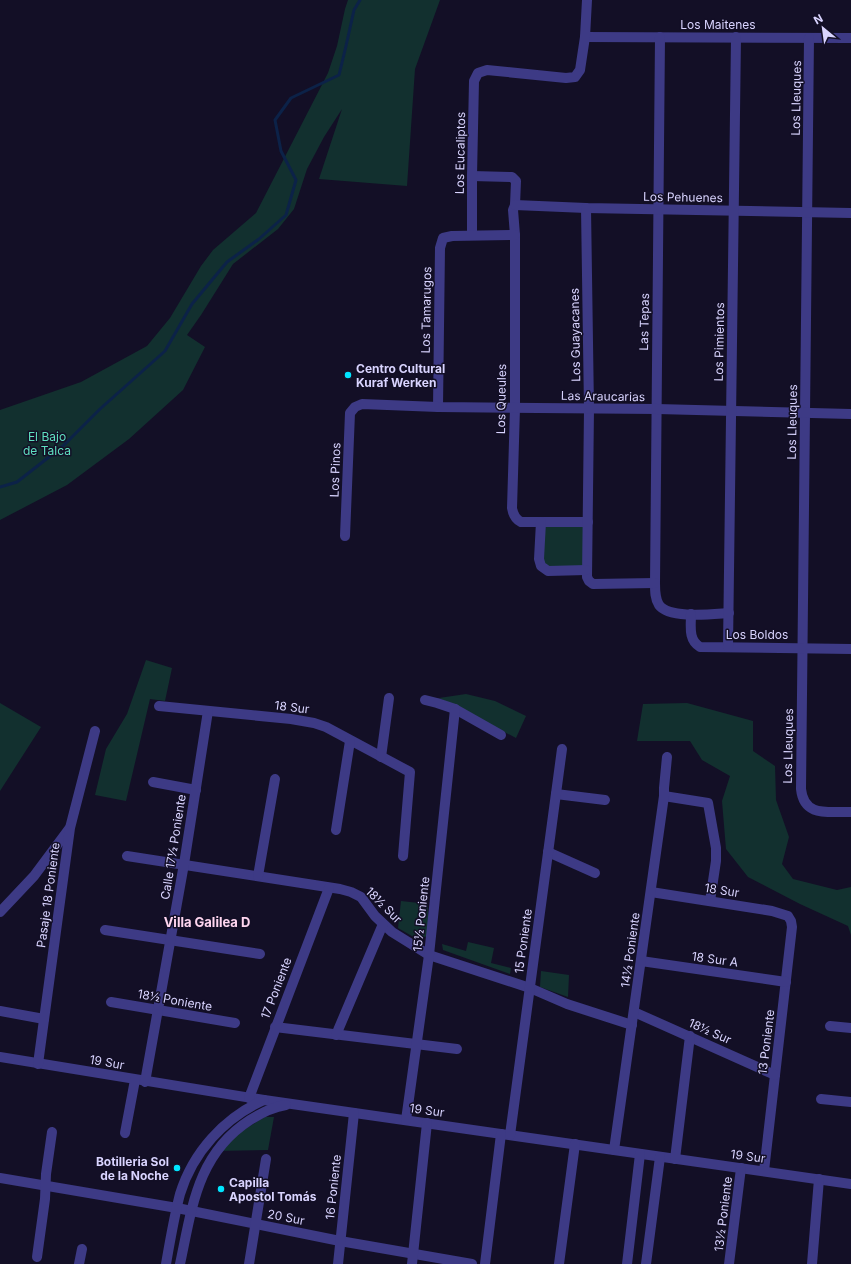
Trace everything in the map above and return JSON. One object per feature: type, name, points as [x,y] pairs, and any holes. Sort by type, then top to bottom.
[{"type":"street","points":[[585,37],[587,0]]},
{"type":"street","name":"Los Maitenes","points":[[585,37],[851,38]]},
{"type":"street","name":"Los Eucaliptos","points":[[472,235],[474,81],[478,73],[487,70],[566,78],[575,77],[580,70],[585,37]]},
{"type":"street","name":"Las Tepas","points":[[660,37],[655,584],[656,600],[660,606],[670,612],[691,614]]},
{"type":"street","name":"Los Pimientos","points":[[728,647],[736,37]]},
{"type":"street","name":"Los Lleuques","points":[[809,38],[801,789],[802,798],[810,809],[819,811],[851,812]]},
{"type":"street","name":"Los Queules","points":[[472,176],[512,177],[516,181],[515,205],[513,210],[515,235],[515,408],[513,514],[518,520],[541,522],[588,522]]},
{"type":"street","name":"Los Pehuenes","points":[[515,205],[659,210],[851,213]]},
{"type":"street","name":"Los Guayacanes","points":[[586,208],[589,409],[587,577],[593,584],[655,584]]},
{"type":"street","points":[[472,235],[515,235]]},
{"type":"street","name":"Los Tamarugos","points":[[438,407],[440,248],[444,238],[472,235]]},
{"type":"street","name":"Las Araucarias","points":[[355,407],[362,404],[438,407],[851,414]]},
{"type":"street","name":"Los Pinos","points":[[345,536],[350,413],[355,407]]},
{"type":"street","points":[[541,522],[539,559],[541,566],[548,571],[586,570]]},
{"type":"street","points":[[691,614],[728,613]]},
{"type":"street","name":"Los Boldos","points":[[691,614],[691,636],[695,644],[700,647],[803,647],[851,649]]},
{"type":"street","points":[[381,757],[389,698]]},
{"type":"street","points":[[425,700],[455,709],[501,735]]},
{"type":"street","name":"18 Sur","points":[[160,706],[291,719],[314,723],[326,727],[410,772],[403,856]]},
{"type":"street","name":"15½ Poniente","points":[[406,1120],[429,955],[455,709]]},
{"type":"street","name":"Calle 17½ Poniente","points":[[125,1132],[158,1010],[184,864],[208,711]]},
{"type":"street","name":"Pasaje 18 Poniente","points":[[38,1064],[70,828],[95,731]]},
{"type":"street","points":[[336,830],[350,741]]},
{"type":"street","name":"15 Poniente","points":[[485,1264],[530,988],[562,750]]},
{"type":"street","name":"14½ Poniente","points":[[614,1150],[664,796],[667,757]]},
{"type":"street","points":[[258,876],[275,779]]},
{"type":"street","points":[[153,782],[196,790]]},
{"type":"street","points":[[556,794],[605,800]]},
{"type":"street","points":[[664,796],[708,803],[716,848],[716,861],[710,901]]},
{"type":"street","points":[[0,912],[34,876],[70,828]]},
{"type":"street","points":[[548,852],[595,873]]},
{"type":"street","name":"18½ Sur","points":[[127,856],[345,890],[361,897],[383,924],[401,939],[429,955],[530,988],[567,1004],[632,1025]]},
{"type":"street","name":"17 Poniente","points":[[249,1098],[329,888]]},
{"type":"street","name":"18 Sur","points":[[651,892],[772,911],[788,916]]},
{"type":"street","name":"13 Poniente","points":[[764,1171],[792,927],[788,916]]},
{"type":"street","points":[[336,1035],[383,924]]},
{"type":"street","points":[[105,930],[260,954]]},
{"type":"street","name":"18 Sur A","points":[[641,961],[786,982]]},
{"type":"street","name":"18½ Poniente","points":[[111,1002],[235,1023]]},
{"type":"street","points":[[0,1011],[44,1019]]},
{"type":"street","name":"18½ Sur","points":[[634,1012],[775,1075]]},
{"type":"street","points":[[830,1026],[851,1028]]},
{"type":"street","points":[[275,1028],[458,1049]]},
{"type":"street","points":[[675,1159],[690,1036]]},
{"type":"street","name":"19 Sur","points":[[0,1057],[249,1098],[851,1184]]},
{"type":"street","points":[[821,1099],[851,1102]]},
{"type":"street","points":[[166,1264],[177,1208],[185,1181],[191,1168],[206,1144],[228,1122],[240,1113],[264,1100]]},
{"type":"street","points":[[180,1264],[195,1195],[204,1171],[215,1154],[236,1131],[257,1116],[280,1106],[292,1104]]},
{"type":"street","name":"16 Poniente","points":[[338,1264],[354,1113]]},
{"type":"street","points":[[412,1259],[427,1123]]},
{"type":"street","points":[[37,1257],[52,1132]]},
{"type":"street","points":[[559,1264],[574,1144]]},
{"type":"street","points":[[627,1264],[640,1154]]},
{"type":"street","points":[[646,1264],[660,1157]]},
{"type":"street","points":[[249,1264],[266,1160]]},
{"type":"street","name":"13½ Poniente","points":[[729,1264],[742,1168]]},
{"type":"street","name":"20 Sur","points":[[0,1178],[177,1208],[340,1241],[412,1259],[472,1264]]},
{"type":"street","points":[[812,1264],[819,1179]]},
{"type":"street","points":[[79,1264],[82,1249]]},
{"type":"green space","name":"El Bajo de Talca","points":[[348,0],[440,0],[415,69],[407,186],[319,179],[342,109],[324,137],[307,169],[294,209],[278,229],[233,264],[187,335],[205,347],[183,390],[129,439],[67,485],[0,520],[0,410],[81,382],[147,346],[170,318],[201,266],[213,250],[256,213],[328,73],[337,46]]},
{"type":"green space","points":[[541,522],[588,522],[586,570],[541,566]]},
{"type":"green space","points":[[146,660],[172,668],[165,701],[150,699],[126,801],[95,795],[106,749],[127,714]]},
{"type":"green space","points":[[466,694],[495,701],[526,716],[516,738],[439,698]]},
{"type":"green space","points":[[0,703],[41,727],[0,791]]},
{"type":"green space","points":[[687,703],[753,721],[753,751],[775,766],[776,800],[789,837],[782,864],[793,879],[837,890],[851,887],[851,935],[848,926],[800,904],[748,877],[726,849],[722,801],[730,776],[702,760],[690,741],[637,741],[643,704]]},
{"type":"green space","points":[[401,901],[428,904],[428,936],[417,939],[398,928]]},
{"type":"green space","points":[[468,942],[494,948],[491,963],[511,968],[510,974],[443,950],[442,944],[466,951]]},
{"type":"green space","points":[[541,971],[569,975],[568,997],[540,987]]},
{"type":"green space","points":[[265,1117],[274,1117],[268,1150],[214,1151],[225,1141]]},
{"type":"waterway","points":[[0,487],[17,482],[63,446],[100,409],[165,351],[192,304],[227,262],[259,239],[286,215],[296,180],[281,151],[275,120],[291,98],[339,75],[354,10],[360,0]]},
{"type":"place","name":"Centro Cultural Kuraf Werken","points":[[348,375]]},
{"type":"place","name":"Botilleria Sol de la Noche","points":[[177,1168]]},
{"type":"place","name":"Capilla Apostol Tomás","points":[[221,1189]]},
{"type":"district","name":"Villa Galilea D","points":[[207,922]]}]
